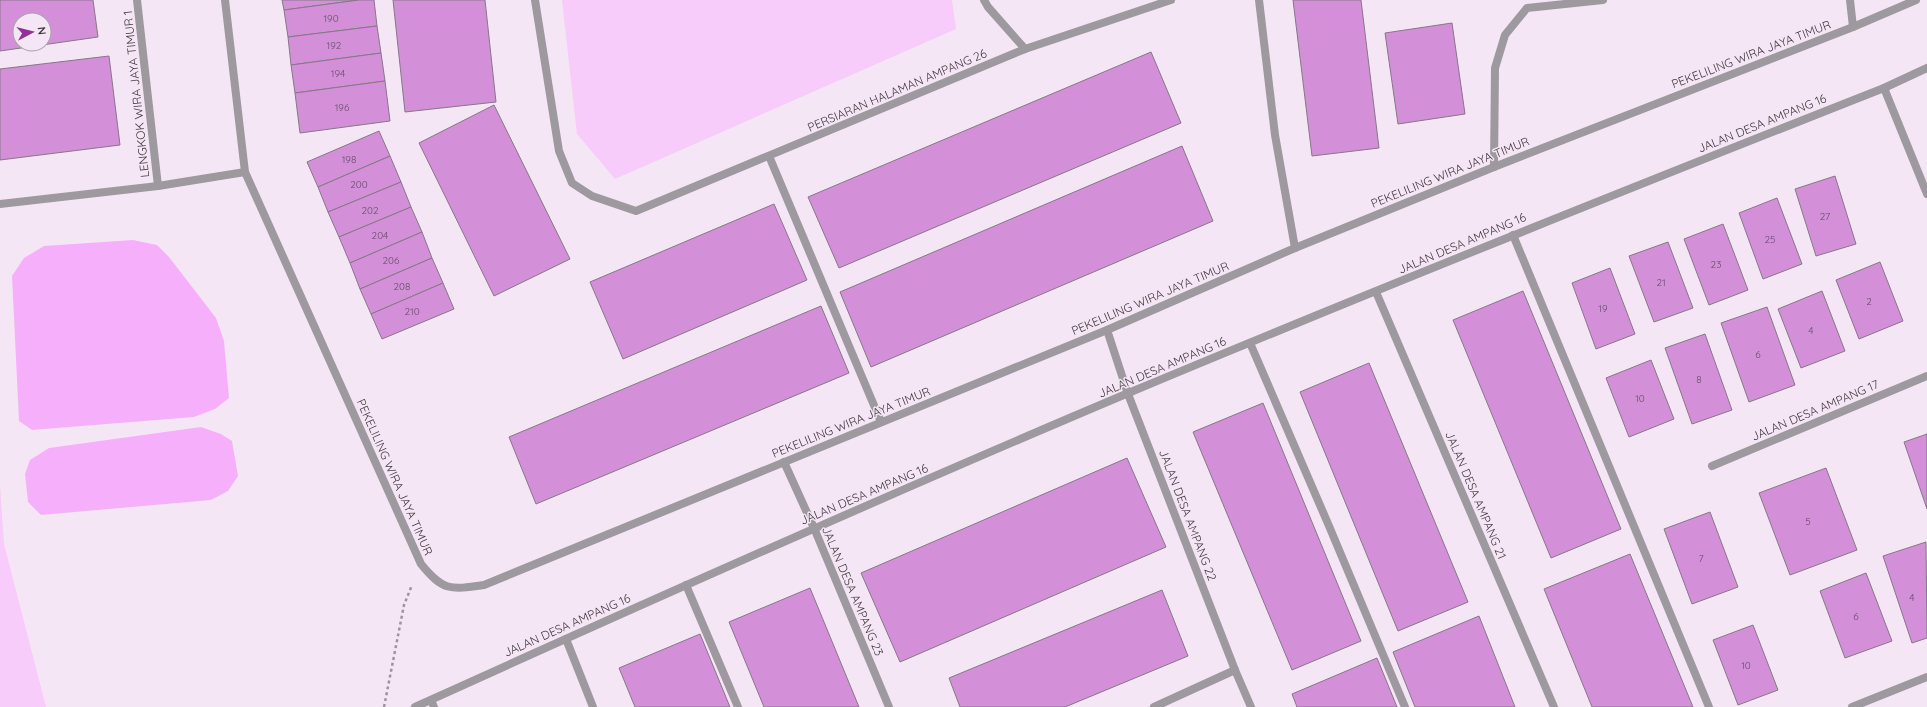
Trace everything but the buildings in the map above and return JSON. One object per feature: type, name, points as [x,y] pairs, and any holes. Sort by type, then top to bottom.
[{"type":"street","name":"LENGKOK WIRA JAYA TIMUR 1","points":[[138,0],[158,186]]},
{"type":"street","name":"PEKELILING WIRA JAYA TIMUR","points":[[225,0],[245,172],[421,564],[434,579],[446,587],[461,588],[484,585],[1107,330],[1295,248],[1494,167],[1854,27],[1916,0]]},
{"type":"street","name":"PERSIARAN HALAMAN AMPANG 26","points":[[535,0],[559,151],[572,183],[592,196],[636,211],[1025,49],[1171,0]]},
{"type":"street","points":[[984,0],[988,7],[1025,49]]},
{"type":"street","points":[[1259,0],[1275,135],[1295,248]]},
{"type":"street","points":[[1494,167],[1495,68],[1505,35],[1527,8],[1603,0]]},
{"type":"street","points":[[1850,0],[1854,27]]},
{"type":"street","name":"JALAN DESA AMPANG 16","points":[[415,707],[433,703],[566,639],[814,528],[1128,394],[1513,235],[1884,88],[1927,68]]},
{"type":"street","points":[[1884,88],[1927,194]]},
{"type":"street","points":[[769,156],[880,422]]},
{"type":"street","points":[[0,204],[158,186],[245,172]]},
{"type":"street","points":[[1513,235],[1709,707]]},
{"type":"street","name":"JALAN DESA AMPANG 21","points":[[1376,292],[1554,707]]},
{"type":"street","name":"JALAN DESA AMPANG 22","points":[[1107,330],[1128,394],[1235,670],[1251,707]]},
{"type":"street","points":[[1250,343],[1405,707]]},
{"type":"street","name":"JALAN DESA AMPANG 17","points":[[1712,466],[1927,376]]},
{"type":"street","name":"JALAN DESA AMPANG 23","points":[[784,462],[814,528],[889,707]]},
{"type":"street","points":[[686,585],[738,707]]},
{"type":"street","points":[[566,639],[593,707]]},
{"type":"street","points":[[1154,707],[1235,670]]},
{"type":"street","points":[[1852,707],[1927,677]]},
{"type":"path","points":[[384,707],[404,605],[421,564]]},
{"type":"shaded area","points":[[562,0],[952,0],[956,29],[615,179],[577,134]]},
{"type":"shaded area","points":[[133,240],[157,245],[169,257],[216,318],[224,341],[229,398],[215,409],[194,417],[32,430],[19,421],[12,276],[24,258],[44,246]]},
{"type":"shaded area","points":[[201,427],[221,434],[232,441],[238,476],[228,491],[211,500],[41,515],[28,502],[25,474],[30,460],[49,448]]},
{"type":"shaded area","points":[[0,484],[4,544],[46,707],[0,707]]}]
